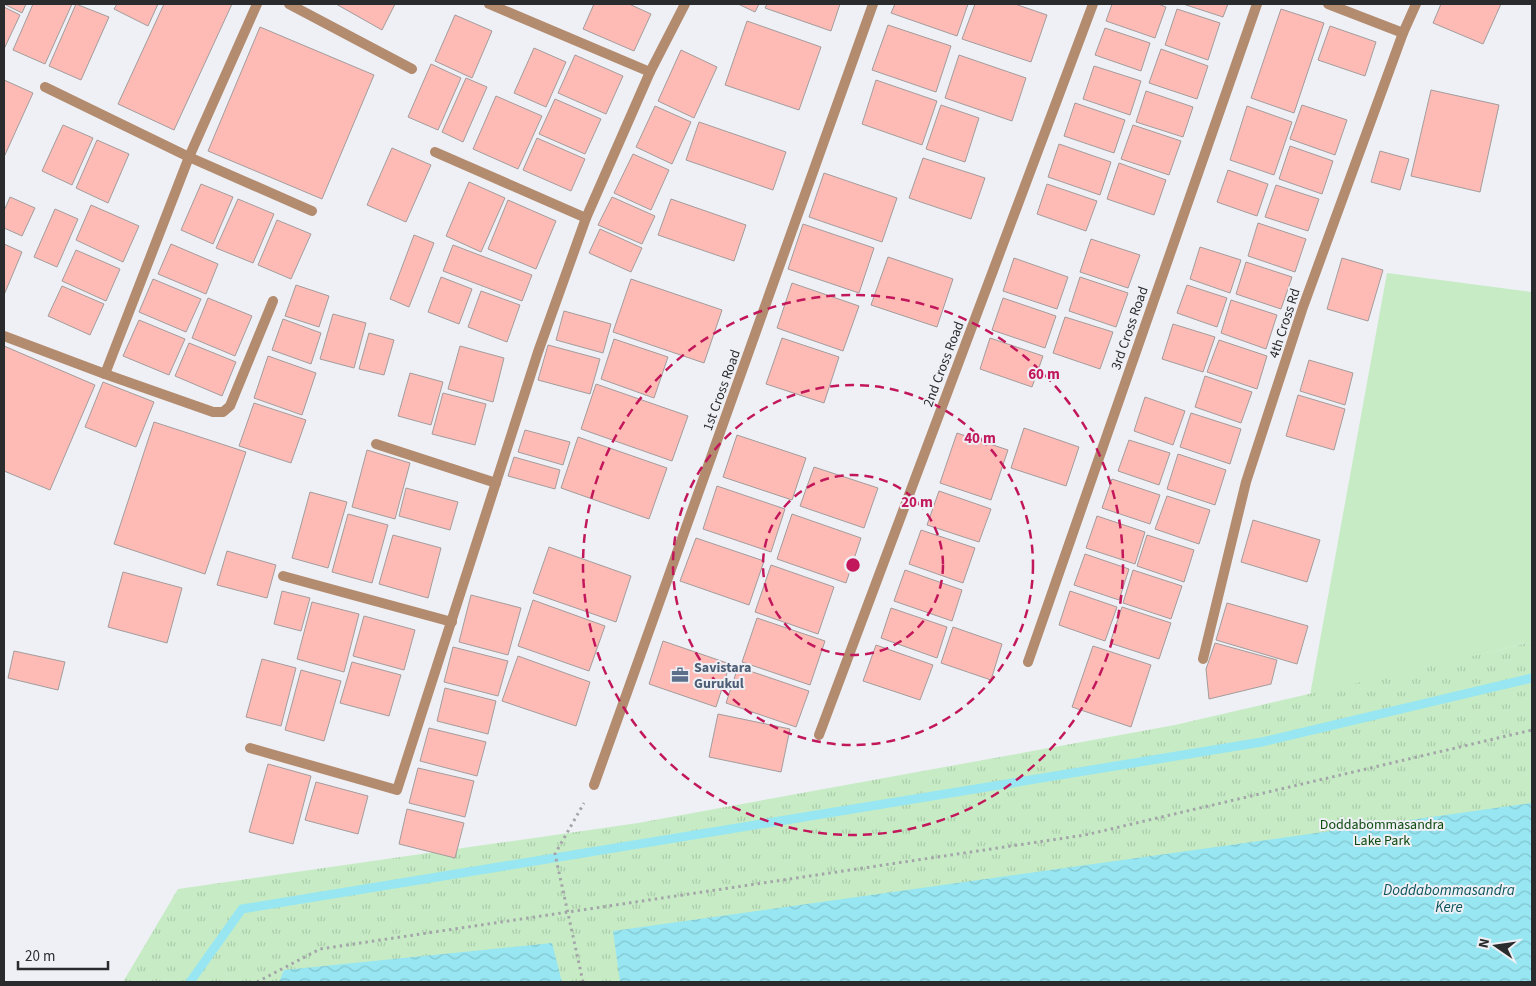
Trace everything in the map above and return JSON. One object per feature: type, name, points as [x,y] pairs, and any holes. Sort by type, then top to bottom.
[{"type":"street","points":[[105,374],[189,157],[257,4]]},
{"type":"street","points":[[289,4],[412,69]]},
{"type":"street","points":[[489,4],[650,72]]},
{"type":"street","points":[[250,748],[397,790],[538,352],[586,218],[650,72],[685,4]]},
{"type":"street","name":"1st Cross Road","points":[[594,785],[874,4]]},
{"type":"street","name":"2nd Cross Road","points":[[819,735],[1093,4]]},
{"type":"street","name":"3rd Cross Road","points":[[1028,662],[1257,4]]},
{"type":"street","points":[[1328,4],[1403,33]]},
{"type":"street","name":"4th Cross Rd","points":[[1203,659],[1252,464],[1303,307],[1403,33],[1416,4]]},
{"type":"street","points":[[45,87],[189,157],[312,211]]},
{"type":"street","points":[[435,152],[586,218]]},
{"type":"street","points":[[4,336],[213,412],[223,412],[230,406],[273,301]]},
{"type":"street","points":[[376,444],[496,483]]},
{"type":"street","points":[[283,576],[452,622]]},
{"type":"path","points":[[257,982],[320,949],[1085,835],[1532,730]]},
{"type":"path","points":[[583,982],[555,854],[594,785]]},
{"type":"green space","points":[[1387,273],[1532,292],[1532,642],[1310,695]]},
{"type":"green space","name":"Doddabommasandra Lake Park","points":[[1532,642],[1532,982],[123,982],[178,889],[638,823],[1175,725]]},
{"type":"water","name":"Doddabommasandra Kere","points":[[1532,803],[1532,982],[620,982],[613,931]]},
{"type":"water","points":[[552,943],[562,982],[279,982],[284,970]]},
{"type":"building","points":[[4,4],[26,4],[22,13]]},
{"type":"building","points":[[33,4],[72,4],[45,64],[13,50]]},
{"type":"building","points":[[76,4],[109,17],[81,80],[49,66]]},
{"type":"building","points":[[117,4],[158,4],[148,26],[114,9]]},
{"type":"building","points":[[164,4],[232,4],[174,130],[118,104]]},
{"type":"building","points":[[336,4],[395,4],[382,30]]},
{"type":"building","points":[[594,4],[629,4],[651,14],[634,51],[583,29]]},
{"type":"building","points":[[738,4],[759,4],[755,12]]},
{"type":"building","points":[[767,4],[840,4],[831,31],[765,8]]},
{"type":"building","points":[[895,4],[968,4],[957,36],[891,13]]},
{"type":"building","points":[[975,4],[1015,4],[1047,15],[1031,62],[962,39]]},
{"type":"building","points":[[1112,4],[1158,4],[1166,7],[1155,38],[1106,21]]},
{"type":"building","points":[[1183,4],[1228,4],[1223,17]]},
{"type":"building","points":[[1441,4],[1501,4],[1483,44],[1433,23]]},
{"type":"building","points":[[4,7],[20,15],[4,49]]},
{"type":"building","points":[[1177,9],[1220,23],[1208,60],[1165,45]]},
{"type":"building","points":[[1281,9],[1324,23],[1294,113],[1251,98]]},
{"type":"building","points":[[455,15],[492,31],[472,78],[435,61]]},
{"type":"building","points":[[747,21],[821,47],[799,110],[725,85]]},
{"type":"building","points":[[888,25],[951,46],[936,92],[872,70]]},
{"type":"building","points":[[1330,26],[1376,42],[1365,76],[1318,60]]},
{"type":"building","points":[[260,27],[374,75],[322,199],[208,151]]},
{"type":"building","points":[[1105,28],[1150,43],[1141,71],[1095,55]]},
{"type":"building","points":[[534,48],[566,62],[546,107],[514,93]]},
{"type":"building","points":[[1161,49],[1208,66],[1197,99],[1149,83]]},
{"type":"building","points":[[681,50],[717,67],[694,118],[658,101]]},
{"type":"building","points":[[575,55],[623,76],[606,114],[558,93]]},
{"type":"building","points":[[959,55],[1026,78],[1012,121],[945,98]]},
{"type":"building","points":[[431,64],[461,78],[438,130],[408,117]]},
{"type":"building","points":[[1094,66],[1141,81],[1130,115],[1083,99]]},
{"type":"building","points":[[466,78],[487,87],[463,142],[442,132]]},
{"type":"building","points":[[4,80],[33,93],[4,157]]},
{"type":"building","points":[[876,80],[937,101],[922,145],[862,124]]},
{"type":"building","points":[[1431,90],[1499,105],[1480,192],[1411,176]]},
{"type":"building","points":[[1146,91],[1193,107],[1183,137],[1136,122]]},
{"type":"building","points":[[496,96],[542,116],[518,169],[473,149]]},
{"type":"building","points":[[555,99],[601,119],[585,154],[539,134]]},
{"type":"building","points":[[1075,103],[1125,120],[1114,153],[1064,136]]},
{"type":"building","points":[[941,105],[979,118],[965,162],[926,149]]},
{"type":"building","points":[[1302,105],[1347,120],[1335,155],[1290,139]]},
{"type":"building","points":[[655,106],[691,122],[672,164],[636,147]]},
{"type":"building","points":[[1247,106],[1292,122],[1274,175],[1230,160]]},
{"type":"building","points":[[699,122],[786,152],[773,190],[686,160]]},
{"type":"building","points":[[63,125],[93,138],[72,185],[42,171]]},
{"type":"building","points":[[1133,125],[1181,141],[1169,175],[1121,159]]},
{"type":"building","points":[[537,138],[585,159],[571,191],[523,170]]},
{"type":"building","points":[[97,140],[129,154],[108,203],[76,188]]},
{"type":"building","points":[[1059,144],[1111,162],[1100,195],[1048,177]]},
{"type":"building","points":[[1290,146],[1333,161],[1322,194],[1279,179]]},
{"type":"building","points":[[392,148],[431,165],[406,222],[367,205]]},
{"type":"building","points":[[1380,151],[1409,159],[1400,190],[1371,182]]},
{"type":"building","points":[[633,154],[669,170],[651,210],[614,193]]},
{"type":"building","points":[[923,158],[985,178],[971,219],[909,198]]},
{"type":"building","points":[[1119,163],[1166,180],[1154,215],[1107,199]]},
{"type":"building","points":[[1228,170],[1268,184],[1257,216],[1217,202]]},
{"type":"building","points":[[824,173],[897,198],[882,242],[809,217]]},
{"type":"building","points":[[469,182],[505,198],[481,252],[446,236]]},
{"type":"building","points":[[201,184],[233,197],[213,244],[181,230]]},
{"type":"building","points":[[1047,184],[1097,201],[1086,231],[1037,214]]},
{"type":"building","points":[[1276,185],[1319,199],[1308,231],[1265,217]]},
{"type":"building","points":[[10,197],[35,208],[22,236],[4,228],[4,211]]},
{"type":"building","points":[[612,197],[655,216],[642,244],[598,225]]},
{"type":"building","points":[[238,199],[274,214],[253,263],[216,248]]},
{"type":"building","points":[[671,199],[746,225],[734,261],[658,235]]},
{"type":"building","points":[[508,200],[556,221],[536,269],[488,249]]},
{"type":"building","points":[[91,205],[139,226],[123,262],[76,240]]},
{"type":"building","points":[[55,209],[78,219],[57,267],[34,257]]},
{"type":"building","points":[[277,220],[311,234],[291,279],[258,265]]},
{"type":"building","points":[[1258,223],[1306,239],[1295,272],[1248,256]]},
{"type":"building","points":[[803,224],[874,248],[859,293],[788,269]]},
{"type":"building","points":[[600,229],[642,248],[631,272],[589,253]]},
{"type":"building","points":[[414,235],[434,243],[409,307],[390,299]]},
{"type":"building","points":[[1091,239],[1140,255],[1128,288],[1080,272]]},
{"type":"building","points":[[4,244],[22,252],[4,295]]},
{"type":"building","points":[[171,244],[218,264],[206,294],[158,274]]},
{"type":"building","points":[[453,245],[532,275],[522,301],[443,271]]},
{"type":"building","points":[[1200,247],[1241,260],[1230,293],[1190,279]]},
{"type":"building","points":[[76,250],[120,269],[106,301],[62,281]]},
{"type":"building","points":[[888,257],[953,279],[937,327],[871,305]]},
{"type":"building","points":[[1014,258],[1068,277],[1057,309],[1003,291]]},
{"type":"building","points":[[1342,258],[1383,270],[1368,321],[1327,309]]},
{"type":"building","points":[[1246,262],[1292,277],[1281,309],[1236,294]]},
{"type":"building","points":[[441,277],[472,289],[459,324],[428,312]]},
{"type":"building","points":[[1080,277],[1128,293],[1116,327],[1069,311]]},
{"type":"building","points":[[153,279],[201,299],[186,332],[139,312]]},
{"type":"building","points":[[631,279],[722,310],[704,363],[613,332]]},
{"type":"building","points":[[792,283],[859,306],[843,351],[777,328]]},
{"type":"building","points":[[296,285],[329,296],[319,327],[285,316]]},
{"type":"building","points":[[1187,285],[1227,298],[1217,327],[1177,313]]},
{"type":"building","points":[[62,286],[104,304],[90,335],[48,316]]},
{"type":"building","points":[[481,291],[520,305],[507,342],[468,327]]},
{"type":"building","points":[[208,298],[252,316],[235,356],[192,338]]},
{"type":"building","points":[[1003,298],[1056,316],[1045,348],[992,330]]},
{"type":"building","points":[[1231,300],[1277,315],[1266,349],[1221,333]]},
{"type":"building","points":[[564,311],[611,324],[603,353],[556,340]]},
{"type":"building","points":[[333,314],[366,323],[354,368],[320,359]]},
{"type":"building","points":[[1065,317],[1113,332],[1100,369],[1053,353]]},
{"type":"building","points":[[283,319],[321,333],[311,364],[272,350]]},
{"type":"building","points":[[139,320],[185,339],[169,375],[123,356]]},
{"type":"building","points":[[1173,324],[1215,337],[1203,372],[1162,359]]},
{"type":"building","points":[[369,333],[394,340],[384,375],[359,369]]},
{"type":"building","points":[[782,338],[839,357],[824,403],[766,384]]},
{"type":"building","points":[[990,338],[1043,356],[1032,387],[980,369]]},
{"type":"building","points":[[614,339],[668,357],[654,398],[601,379]]},
{"type":"building","points":[[1219,340],[1267,356],[1257,389],[1207,372]]},
{"type":"building","points":[[189,343],[236,362],[222,396],[175,376]]},
{"type":"building","points":[[548,345],[600,359],[590,394],[538,380]]},
{"type":"building","points":[[4,346],[95,385],[50,490],[4,471]]},
{"type":"building","points":[[460,346],[504,358],[493,402],[448,389]]},
{"type":"building","points":[[268,356],[316,373],[302,415],[254,398]]},
{"type":"building","points":[[1309,360],[1353,373],[1345,405],[1300,391]]},
{"type":"building","points":[[410,373],[443,382],[431,425],[398,416]]},
{"type":"building","points":[[1205,376],[1252,392],[1241,423],[1195,407]]},
{"type":"building","points":[[103,382],[154,402],[136,447],[85,427]]},
{"type":"building","points":[[596,384],[688,416],[672,461],[581,429]]},
{"type":"building","points":[[443,393],[486,404],[475,445],[432,434]]},
{"type":"building","points":[[1298,395],[1345,409],[1334,450],[1286,436]]},
{"type":"building","points":[[1145,397],[1185,411],[1173,445],[1134,431]]},
{"type":"building","points":[[254,403],[306,420],[291,463],[239,446]]},
{"type":"building","points":[[1191,413],[1241,429],[1230,464],[1180,447]]},
{"type":"building","points":[[154,422],[246,452],[205,574],[114,544]]},
{"type":"building","points":[[1024,428],[1079,447],[1066,486],[1011,468]]},
{"type":"building","points":[[525,430],[570,442],[563,465],[518,452]]},
{"type":"building","points":[[957,433],[1008,450],[991,500],[940,483]]},
{"type":"building","points":[[737,435],[806,458],[792,500],[723,477]]},
{"type":"building","points":[[578,437],[667,468],[649,519],[561,488]]},
{"type":"building","points":[[1129,440],[1170,453],[1159,485],[1118,471]]},
{"type":"building","points":[[367,450],[410,463],[395,519],[352,507]]},
{"type":"building","points":[[1178,454],[1226,470],[1215,505],[1167,489]]},
{"type":"building","points":[[514,457],[560,470],[555,489],[508,476]]},
{"type":"building","points":[[814,467],[878,488],[864,528],[800,506]]},
{"type":"building","points":[[1112,479],[1160,495],[1150,524],[1102,508]]},
{"type":"building","points":[[717,486],[785,509],[771,552],[703,529]]},
{"type":"building","points":[[406,488],[458,502],[450,530],[399,516]]},
{"type":"building","points":[[939,491],[991,509],[979,542],[927,525]]},
{"type":"building","points":[[310,492],[347,502],[328,568],[292,558]]},
{"type":"building","points":[[1167,496],[1210,510],[1199,544],[1155,529]]},
{"type":"building","points":[[348,514],[388,525],[372,583],[332,572]]},
{"type":"building","points":[[792,514],[861,538],[846,583],[777,559]]},
{"type":"building","points":[[1097,516],[1145,532],[1135,564],[1086,548]]},
{"type":"building","points":[[1253,520],[1320,540],[1307,582],[1241,562]]},
{"type":"building","points":[[921,530],[975,548],[963,583],[909,564]]},
{"type":"building","points":[[393,535],[441,548],[428,598],[379,584]]},
{"type":"building","points":[[1147,535],[1194,550],[1184,582],[1137,566]]},
{"type":"building","points":[[696,538],[764,561],[749,605],[680,581]]},
{"type":"building","points":[[549,547],[631,576],[616,622],[533,593]]},
{"type":"building","points":[[227,551],[276,565],[267,598],[217,585]]},
{"type":"building","points":[[1085,554],[1129,569],[1119,600],[1074,585]]},
{"type":"building","points":[[771,565],[834,587],[818,634],[755,612]]},
{"type":"building","points":[[905,570],[962,590],[952,621],[894,601]]},
{"type":"building","points":[[1133,570],[1182,586],[1171,619],[1123,603]]},
{"type":"building","points":[[123,572],[182,588],[167,643],[108,627]]},
{"type":"building","points":[[282,591],[310,598],[301,631],[274,624]]},
{"type":"building","points":[[1070,591],[1117,607],[1105,641],[1059,625]]},
{"type":"building","points":[[471,595],[521,608],[508,655],[459,642]]},
{"type":"building","points":[[533,600],[605,626],[589,671],[518,646]]},
{"type":"building","points":[[312,602],[359,614],[344,672],[297,659]]},
{"type":"building","points":[[1227,603],[1308,626],[1297,664],[1216,640]]},
{"type":"building","points":[[1122,607],[1171,623],[1159,659],[1110,643]]},
{"type":"building","points":[[891,608],[947,627],[937,658],[881,638]]},
{"type":"building","points":[[364,616],[415,630],[404,670],[353,656]]},
{"type":"building","points":[[757,618],[825,641],[810,685],[742,662]]},
{"type":"building","points":[[953,627],[1002,644],[991,680],[941,663]]},
{"type":"building","points":[[663,641],[730,664],[716,707],[649,684]]},
{"type":"building","points":[[1215,643],[1277,660],[1271,684],[1209,699],[1206,669]]},
{"type":"building","points":[[876,645],[933,665],[920,700],[863,681]]},
{"type":"building","points":[[1093,646],[1151,665],[1131,727],[1072,707]]},
{"type":"building","points":[[453,647],[508,661],[498,696],[444,682]]},
{"type":"building","points":[[14,651],[65,662],[58,690],[8,678]]},
{"type":"building","points":[[518,656],[590,682],[576,726],[502,701]]},
{"type":"building","points":[[262,659],[296,668],[281,726],[246,717]]},
{"type":"building","points":[[352,662],[401,675],[389,716],[340,703]]},
{"type":"building","points":[[738,667],[809,691],[796,727],[726,703]]},
{"type":"building","points":[[301,670],[341,681],[324,741],[285,730]]},
{"type":"building","points":[[445,688],[496,701],[488,734],[437,721]]},
{"type":"building","points":[[718,714],[790,729],[781,772],[709,757]]},
{"type":"building","points":[[429,728],[486,742],[477,776],[420,761]]},
{"type":"building","points":[[268,764],[311,776],[293,844],[249,832]]},
{"type":"building","points":[[418,768],[474,781],[465,817],[409,803]]},
{"type":"building","points":[[316,782],[368,796],[358,834],[305,820]]},
{"type":"building","points":[[407,809],[464,823],[455,858],[399,844]]},
{"type":"waterway","points":[[190,982],[242,909],[1262,742],[1532,678]]},
{"type":"place","name":"Savistara Gurukul","points":[[680,675]]}]
